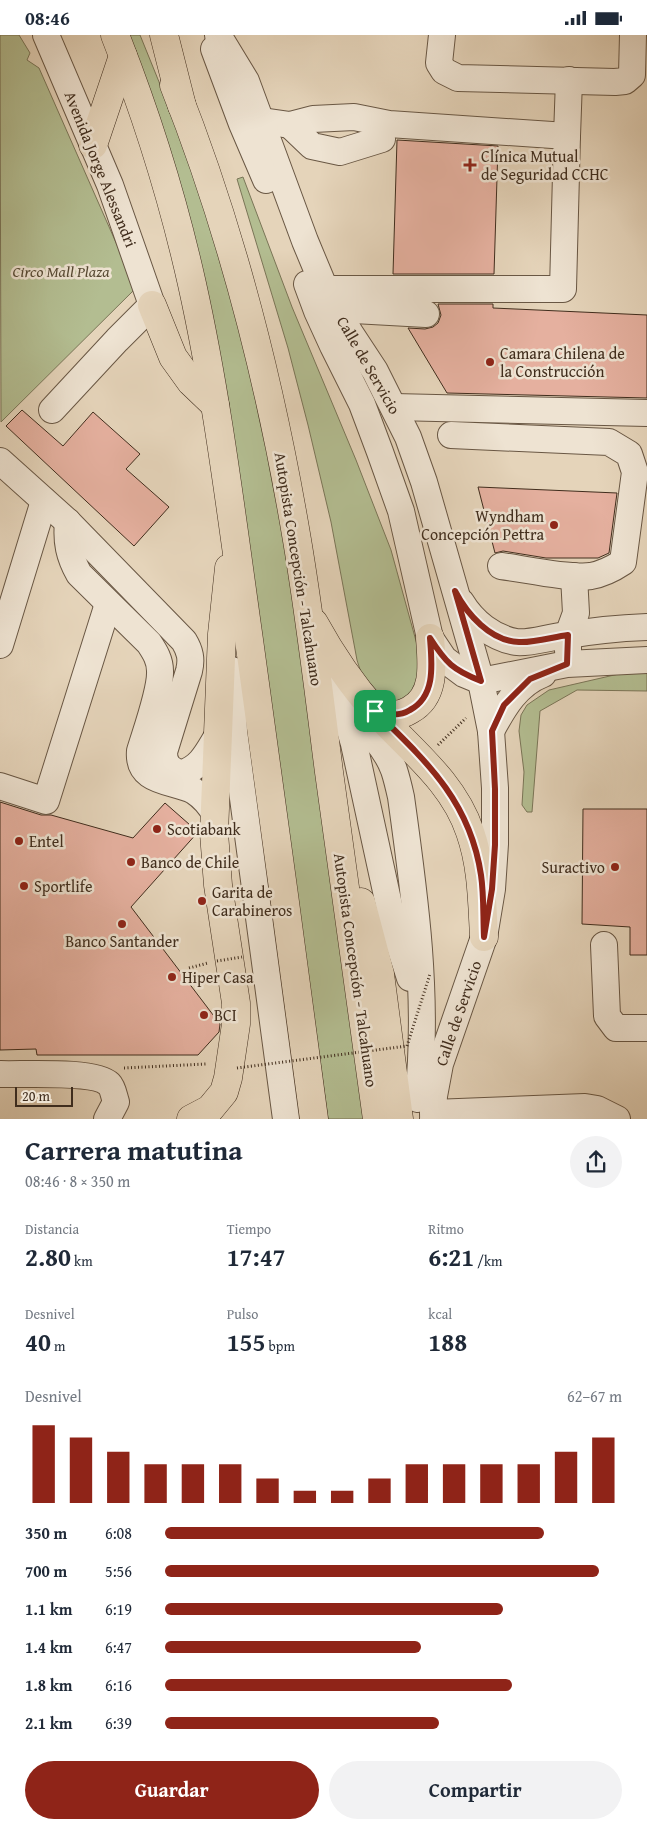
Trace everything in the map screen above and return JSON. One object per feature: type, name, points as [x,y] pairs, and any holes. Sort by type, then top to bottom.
[{"type":"main road","name":"Autopista Concepción - Talcahuano","points":[[153,35],[182,106],[224,225],[257,346],[285,476],[308,611],[377,1119]]},
{"type":"main road","points":[[164,35],[182,106]]},
{"type":"main road","points":[[93,145],[116,42]]},
{"type":"main road","points":[[116,42],[147,122],[177,223],[196,300],[215,405],[235,537],[314,1119]]},
{"type":"main road","points":[[152,305],[173,357],[191,382],[215,405]]},
{"type":"main road","points":[[191,1119],[210,1109],[224,1092],[228,1078],[236,1024],[236,1003],[215,859],[215,814],[224,603],[235,537]]},
{"type":"main road","points":[[308,611],[346,675],[375,711],[423,759],[455,800],[470,831],[481,875],[484,937]]},
{"type":"main road","points":[[375,711],[383,714],[399,715],[413,709],[424,698],[430,685],[430,638]]},
{"type":"main road","points":[[338,834],[363,906],[380,973],[399,1119]]},
{"type":"street","name":"Avenida Jorge Alessandri","points":[[46,35],[93,145],[132,245],[152,305]]},
{"type":"street","name":"Calle de Servicio","points":[[208,35],[252,123]]},
{"type":"street","name":"Calle de Servicio","points":[[218,35],[246,81],[252,123],[280,213],[326,303],[401,511],[430,638]]},
{"type":"street","points":[[442,35],[439,63],[444,71],[458,78],[569,80],[615,83],[625,81],[632,75],[633,35]]},
{"type":"street","points":[[326,303],[563,289],[569,80]]},
{"type":"street","points":[[252,123],[290,125],[313,119],[354,117],[389,124],[567,136]]},
{"type":"street","points":[[290,125],[312,147],[340,151],[382,139]]},
{"type":"street","name":"Calle de Servicio","points":[[326,303],[375,371],[408,437],[424,482],[483,691],[492,731],[495,789],[495,845],[492,889],[484,937],[440,1064],[428,1117]]},
{"type":"street","points":[[326,303],[426,314]]},
{"type":"street","points":[[52,410],[152,305]]},
{"type":"street","points":[[394,407],[647,413]]},
{"type":"street","points":[[451,435],[609,442],[629,454],[635,472],[622,562],[615,568],[591,576],[574,576],[501,566]]},
{"type":"street","points":[[0,461],[68,522],[187,646],[190,665],[164,752],[166,764],[175,772],[182,773],[194,768],[200,764],[218,735]]},
{"type":"street","points":[[0,645],[9,576],[44,501]]},
{"type":"street","points":[[68,522],[67,535],[72,562],[79,574],[149,643],[159,663],[159,682],[140,751],[143,768],[152,777],[192,790],[205,800],[215,814]]},
{"type":"street","points":[[235,537],[232,652],[234,731],[286,1119]]},
{"type":"street","points":[[567,664],[568,635],[576,613],[574,576]]},
{"type":"street","points":[[455,591],[462,605],[471,616],[493,634],[518,642],[616,628],[647,627]]},
{"type":"street","points":[[0,786],[46,801],[108,604]]},
{"type":"street","points":[[308,611],[343,706],[376,741],[395,771],[400,797],[421,969],[422,1065],[417,1107],[428,1117],[585,1107],[597,1109],[617,1119]]},
{"type":"street","points":[[430,638],[444,659],[483,691],[567,664],[647,660]]},
{"type":"street","points":[[492,731],[504,705],[530,679],[567,664]]},
{"type":"street","points":[[604,945],[607,1016],[616,1028],[647,1028]]},
{"type":"street","points":[[0,1075],[89,1077],[109,1084],[116,1102],[107,1119]]},
{"type":"path","points":[[423,759],[483,691]]},
{"type":"path","points":[[189,968],[242,957]]},
{"type":"path","points":[[237,1068],[408,1047],[430,974]]},
{"type":"path","points":[[89,1077],[126,1067],[206,1064]]},
{"type":"green space","name":"Circo Mall Plaza","points":[[0,35],[19,35],[30,53],[27,60],[39,68],[136,288],[1,422]]},
{"type":"green space","points":[[128,35],[140,35],[185,146],[229,282],[272,472],[298,621],[366,1119],[328,1119],[280,770]]},
{"type":"green space","points":[[243,177],[292,307],[356,460],[391,550],[424,670],[408,699],[390,702],[377,697],[364,679],[357,660],[331,522],[288,348],[237,179]]},
{"type":"green space","points":[[636,670],[647,670],[647,691],[577,690],[540,711],[532,812],[527,812],[522,805],[524,772],[519,731],[521,715],[527,705],[549,690]]},
{"type":"building","points":[[397,140],[498,146],[494,274],[393,274]]},
{"type":"building","points":[[438,304],[493,304],[493,308],[647,315],[647,398],[447,393],[408,328],[425,329],[433,327],[438,323],[441,315]]},
{"type":"building","points":[[22,410],[63,446],[93,412],[140,454],[126,469],[169,507],[134,546],[6,426]]},
{"type":"building","name":"Wyndham Concepción Pettra","points":[[478,487],[617,493],[609,553],[598,558],[546,558],[503,551],[495,553]]},
{"type":"building","points":[[0,802],[41,815],[51,815],[133,838],[165,803],[198,832],[131,907],[220,1024],[219,1032],[198,1055],[37,1055],[36,1049],[0,1050]]},
{"type":"building","name":"Suractivo","points":[[583,809],[647,809],[647,955],[630,955],[630,927],[582,924]]},
{"type":"place","name":"Clínica Mutual de Seguridad CCHC","points":[[470,165]]},
{"type":"place","name":"Camara Chilena de la Construcción","points":[[490,362]]},
{"type":"place","name":"Wyndham Concepción Pettra","points":[[554,525]]},
{"type":"place","name":"Scotiabank","points":[[157,829]]},
{"type":"place","name":"Entel","points":[[19,841]]},
{"type":"place","name":"Banco de Chile","points":[[131,862]]},
{"type":"place","name":"Suractivo","points":[[615,867]]},
{"type":"place","name":"Sportlife","points":[[24,886]]},
{"type":"place","name":"Garita de Carabineros","points":[[202,901]]},
{"type":"place","name":"Banco Santander","points":[[122,924]]},
{"type":"place","name":"Hiper Casa","points":[[172,977]]},
{"type":"place","name":"BCI","points":[[204,1015]]},
{"type":"route","points":[[455,591],[462,605],[471,616],[493,634],[518,642],[568,635],[567,664],[530,679],[504,705],[492,731],[495,845],[492,889],[484,937],[481,875],[470,831],[455,800],[439,778],[423,759],[375,711],[383,714],[399,715],[413,709],[424,698],[430,685],[430,638],[444,659],[454,668],[481,681],[455,591]]}]
